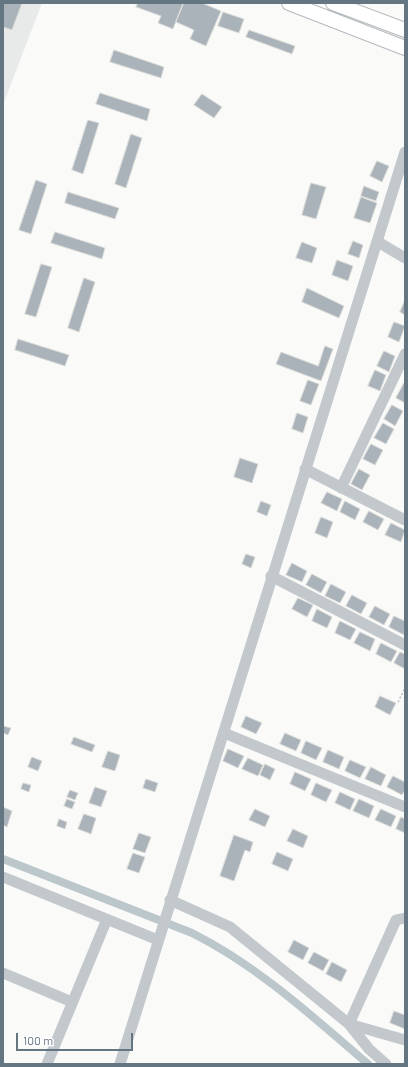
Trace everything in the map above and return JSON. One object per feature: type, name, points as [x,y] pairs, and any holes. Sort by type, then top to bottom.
[{"type":"main road","points":[[289,3],[405,48]]},
{"type":"main road","points":[[333,3],[405,30]]},
{"type":"street","points":[[120,1064],[169,904],[224,733],[271,576],[378,242],[405,152]]},
{"type":"street","points":[[378,242],[405,258]]},
{"type":"street","points":[[341,488],[405,354]]},
{"type":"street","points":[[305,469],[405,520]]},
{"type":"street","points":[[271,576],[405,645]]},
{"type":"street","points":[[224,733],[405,807]]},
{"type":"street","points":[[3,877],[108,919],[160,935]]},
{"type":"street","points":[[169,904],[230,927],[349,1024],[369,1049],[386,1064]]},
{"type":"street","points":[[349,1024],[396,920],[405,918]]},
{"type":"street","points":[[47,1064],[108,919]]},
{"type":"street","points":[[3,973],[72,1002]]},
{"type":"street","points":[[349,1024],[405,1040]]},
{"type":"path","points":[[398,702],[405,688]]},
{"type":"shaded area","points":[[3,3],[42,3],[3,105]]},
{"type":"building","points":[[3,3],[22,3],[12,30],[3,27]]},
{"type":"building","points":[[138,3],[183,3],[173,29],[158,23],[161,16],[136,7]]},
{"type":"building","points":[[184,3],[202,3],[221,11],[206,46],[190,39],[194,30],[176,22]]},
{"type":"building","points":[[223,12],[244,19],[239,33],[218,26]]},
{"type":"building","points":[[249,30],[295,46],[292,54],[246,37]]},
{"type":"building","points":[[114,50],[164,67],[161,78],[110,62]]},
{"type":"building","points":[[100,93],[150,109],[147,121],[96,104]]},
{"type":"building","points":[[202,94],[222,107],[214,118],[194,105]]},
{"type":"building","points":[[88,120],[99,123],[83,174],[72,170]]},
{"type":"building","points":[[131,134],[142,138],[126,188],[115,184]]},
{"type":"building","points":[[377,161],[389,166],[382,182],[370,176]]},
{"type":"building","points":[[36,180],[47,184],[31,234],[19,230]]},
{"type":"building","points":[[311,183],[326,187],[316,219],[302,215]]},
{"type":"building","points":[[364,186],[379,192],[376,201],[361,196]]},
{"type":"building","points":[[68,192],[119,208],[115,219],[65,203]]},
{"type":"building","points":[[361,197],[377,203],[370,223],[354,218]]},
{"type":"building","points":[[55,232],[105,248],[102,259],[51,243]]},
{"type":"building","points":[[353,241],[363,245],[359,258],[348,254]]},
{"type":"building","points":[[302,242],[317,248],[312,263],[296,258]]},
{"type":"building","points":[[337,260],[353,266],[348,281],[332,275]]},
{"type":"building","points":[[41,264],[52,267],[36,317],[25,314]]},
{"type":"building","points":[[84,278],[95,282],[79,332],[68,328]]},
{"type":"building","points":[[307,288],[344,306],[339,318],[302,302]]},
{"type":"building","points":[[405,300],[405,315],[400,312]]},
{"type":"building","points":[[394,322],[405,326],[399,342],[388,337]]},
{"type":"building","points":[[18,339],[69,355],[65,366],[15,350]]},
{"type":"building","points":[[325,346],[333,349],[321,381],[276,364],[281,352],[318,366]]},
{"type":"building","points":[[384,351],[395,356],[389,372],[377,366]]},
{"type":"building","points":[[375,370],[386,375],[380,391],[368,386]]},
{"type":"building","points":[[308,380],[319,384],[311,405],[300,401]]},
{"type":"building","points":[[405,383],[405,403],[396,398]]},
{"type":"building","points":[[392,405],[403,411],[395,426],[384,419]]},
{"type":"building","points":[[297,413],[308,417],[303,433],[292,429]]},
{"type":"building","points":[[383,423],[394,429],[386,444],[374,438]]},
{"type":"building","points":[[371,444],[383,450],[375,465],[363,459]]},
{"type":"building","points":[[240,458],[258,464],[252,483],[234,477]]},
{"type":"building","points":[[359,469],[370,475],[362,490],[351,484]]},
{"type":"building","points":[[327,492],[342,499],[337,511],[321,503]]},
{"type":"building","points":[[261,501],[271,505],[267,516],[257,512]]},
{"type":"building","points":[[345,501],[360,509],[355,520],[340,512]]},
{"type":"building","points":[[369,511],[384,519],[378,530],[363,522]]},
{"type":"building","points":[[321,517],[333,522],[327,538],[315,533]]},
{"type":"building","points":[[391,523],[405,530],[401,542],[385,535]]},
{"type":"building","points":[[246,554],[255,557],[251,568],[242,564]]},
{"type":"building","points":[[292,563],[307,571],[302,582],[286,575]]},
{"type":"building","points":[[312,574],[327,582],[321,593],[306,585]]},
{"type":"building","points":[[331,584],[346,592],[340,603],[325,596]]},
{"type":"building","points":[[352,595],[367,603],[361,614],[346,606]]},
{"type":"building","points":[[298,598],[313,605],[307,617],[292,609]]},
{"type":"building","points":[[375,606],[390,614],[384,625],[369,617]]},
{"type":"building","points":[[317,609],[332,617],[327,628],[312,621]]},
{"type":"building","points":[[394,616],[405,621],[404,635],[389,627]]},
{"type":"building","points":[[340,621],[356,629],[350,640],[335,633]]},
{"type":"building","points":[[360,632],[375,639],[370,651],[354,643]]},
{"type":"building","points":[[381,643],[397,651],[391,662],[376,654]]},
{"type":"building","points":[[400,652],[405,654],[405,669],[394,663]]},
{"type":"building","points":[[380,696],[396,703],[390,715],[375,707]]},
{"type":"building","points":[[246,716],[262,723],[256,734],[241,727]]},
{"type":"building","points":[[3,726],[11,728],[8,735],[3,733]]},
{"type":"building","points":[[285,733],[301,740],[296,751],[280,744]]},
{"type":"building","points":[[74,737],[95,745],[92,752],[71,744]]},
{"type":"building","points":[[306,741],[322,748],[316,760],[301,753]]},
{"type":"building","points":[[228,749],[244,756],[238,768],[223,761]]},
{"type":"building","points":[[328,750],[344,757],[339,769],[323,762]]},
{"type":"building","points":[[108,751],[120,755],[115,771],[102,767]]},
{"type":"building","points":[[32,757],[42,761],[38,771],[28,767]]},
{"type":"building","points":[[248,758],[263,765],[258,776],[242,769]]},
{"type":"building","points":[[350,760],[366,767],[360,778],[345,771]]},
{"type":"building","points":[[265,764],[275,769],[270,780],[260,775]]},
{"type":"building","points":[[371,767],[386,775],[381,786],[365,779]]},
{"type":"building","points":[[295,772],[311,779],[305,791],[290,784]]},
{"type":"building","points":[[393,776],[405,782],[405,790],[402,795],[387,787]]},
{"type":"building","points":[[146,779],[158,783],[155,792],[143,788]]},
{"type":"building","points":[[23,783],[31,785],[29,792],[21,789]]},
{"type":"building","points":[[316,783],[332,790],[326,802],[311,795]]},
{"type":"building","points":[[95,787],[107,791],[101,807],[89,803]]},
{"type":"building","points":[[70,790],[78,793],[75,800],[67,797]]},
{"type":"building","points":[[340,792],[355,799],[350,810],[335,803]]},
{"type":"building","points":[[67,799],[75,802],[72,809],[64,806]]},
{"type":"building","points":[[359,799],[374,806],[369,818],[353,811]]},
{"type":"building","points":[[3,807],[12,811],[7,827],[3,825]]},
{"type":"building","points":[[255,809],[270,816],[265,827],[249,820]]},
{"type":"building","points":[[381,809],[396,816],[391,827],[375,820]]},
{"type":"building","points":[[84,814],[96,818],[91,834],[78,829]]},
{"type":"building","points":[[401,817],[405,819],[405,833],[396,829]]},
{"type":"building","points":[[59,819],[67,822],[65,829],[57,826]]},
{"type":"building","points":[[293,829],[308,836],[303,848],[287,841]]},
{"type":"building","points":[[139,833],[151,837],[145,853],[133,849]]},
{"type":"building","points":[[234,835],[253,842],[250,852],[245,850],[234,881],[220,876]]},
{"type":"building","points":[[277,852],[293,859],[288,871],[272,864]]},
{"type":"building","points":[[133,853],[145,857],[139,873],[127,869]]},
{"type":"building","points":[[294,940],[309,948],[303,960],[288,952]]},
{"type":"building","points":[[314,952],[329,960],[323,971],[308,963]]},
{"type":"building","points":[[332,962],[347,970],[341,982],[326,974]]},
{"type":"building","points":[[394,1011],[405,1015],[405,1029],[390,1023]]},
{"type":"waterway","points":[[3,859],[192,933],[216,946],[262,976],[284,993],[368,1064]]}]
